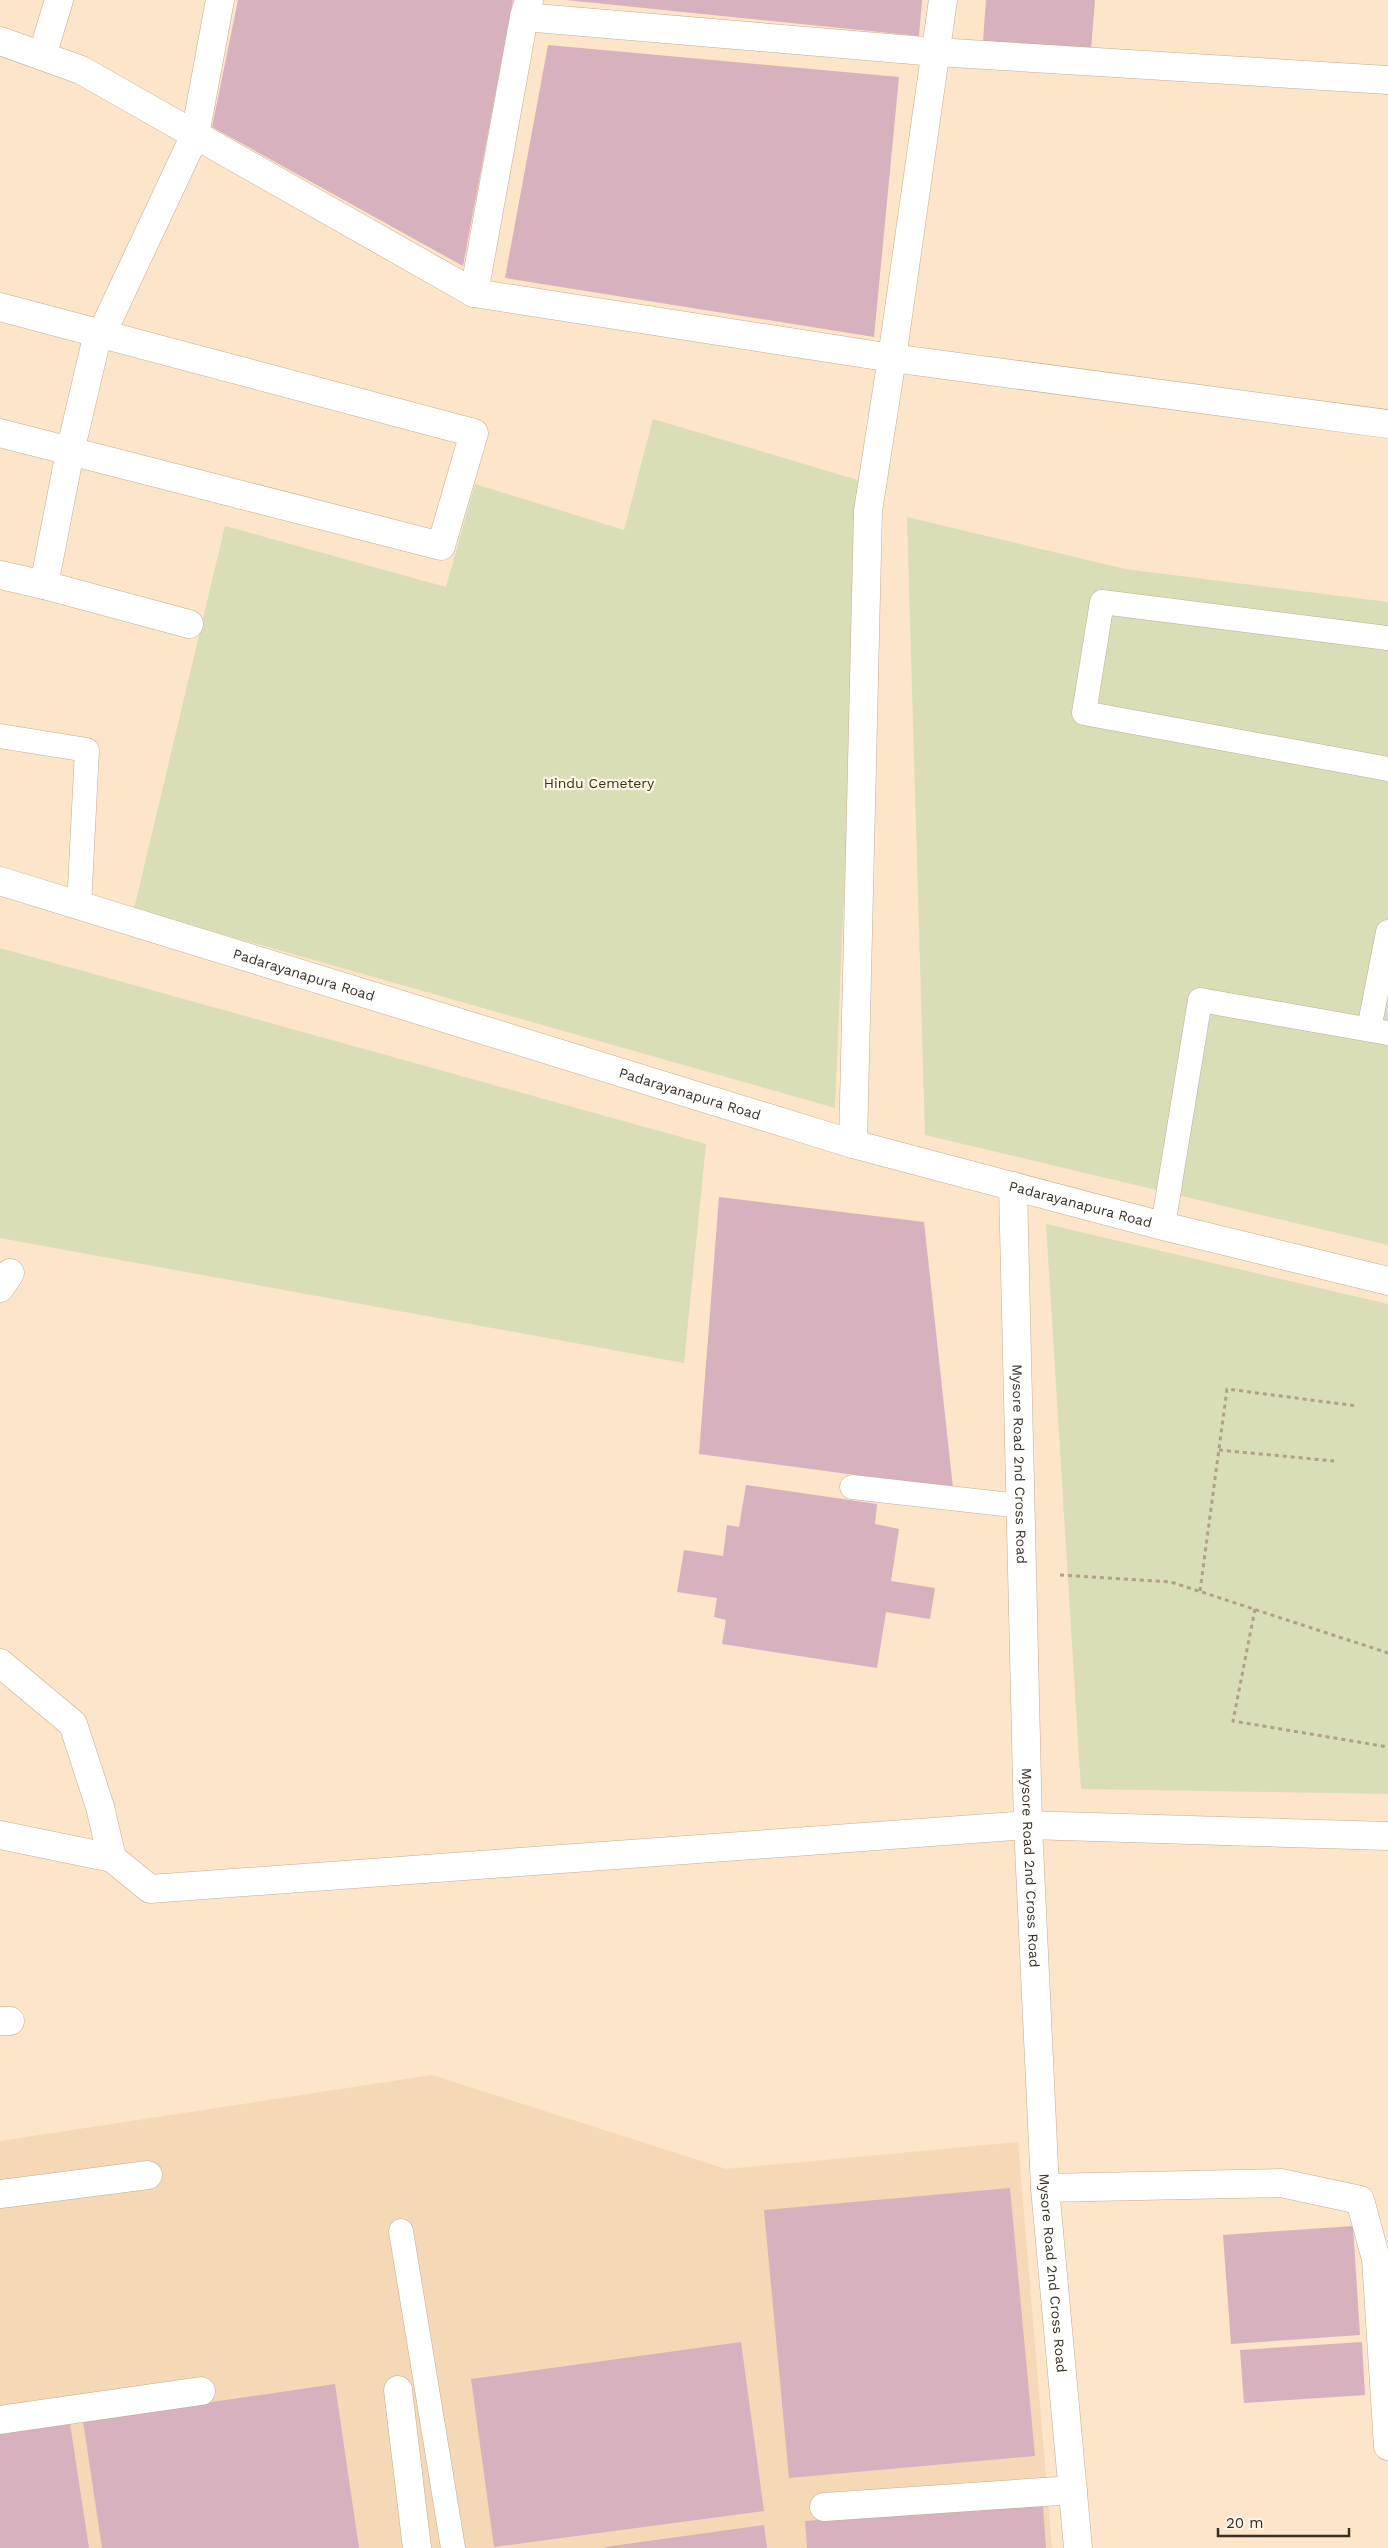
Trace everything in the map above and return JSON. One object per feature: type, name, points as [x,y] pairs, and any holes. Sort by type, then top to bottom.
[{"type":"street","points":[[42,56],[59,0]]},
{"type":"street","points":[[98,333],[102,333],[195,135],[220,0]]},
{"type":"street","points":[[853,1144],[868,511],[892,358],[943,0]]},
{"type":"street","points":[[474,293],[527,8],[936,52],[1388,80]]},
{"type":"street","points":[[0,42],[81,70],[474,293],[892,358],[1388,424]]},
{"type":"street","points":[[0,307],[474,433],[441,546],[0,433]]},
{"type":"street","points":[[44,585],[70,452],[98,333]]},
{"type":"street","points":[[0,575],[190,624]]},
{"type":"street","name":"Padarayanapura Road","points":[[0,881],[853,1144],[1163,1226],[1388,1281]]},
{"type":"street","name":"Mysore Road 2nd Cross Road","points":[[1013,1186],[1028,1825],[1045,2188],[1078,2548]]},
{"type":"street","points":[[0,1663],[73,1724],[100,1807],[112,1858]]},
{"type":"street","points":[[0,1835],[112,1858],[150,1889],[1028,1825],[1388,1836]]},
{"type":"street","points":[[0,2194],[148,2175]]},
{"type":"street","points":[[1045,2188],[1281,2183],[1360,2200],[1376,2259],[1388,2446]]},
{"type":"street","points":[[398,2390],[417,2548]]},
{"type":"street","points":[[0,2420],[201,2391]]},
{"type":"street","points":[[824,2507],[1073,2490]]},
{"type":"lane","points":[[1388,638],[1102,602],[1084,713],[1388,769]]},
{"type":"lane","points":[[0,736],[87,750],[79,906]]},
{"type":"lane","points":[[1163,1226],[1200,1000],[1378,1031],[1388,932]]},
{"type":"lane","points":[[852,1487],[1020,1506]]},
{"type":"lane","points":[[401,2231],[453,2548]]},
{"type":"path","points":[[1200,1591],[1227,1389],[1356,1406]]},
{"type":"path","points":[[1219,1450],[1334,1461]]},
{"type":"path","points":[[1022,1572],[1171,1582],[1388,1654]]},
{"type":"path","points":[[1255,1610],[1233,1721],[1388,1748]]},
{"type":"shaded area","points":[[432,2075],[726,2169],[1018,2142],[1052,2548],[0,2548],[0,2141]]},
{"type":"green space","name":"Hindu Cemetery","points":[[653,419],[861,481],[835,1108],[134,909],[225,526],[446,587],[475,484],[624,530]]},
{"type":"green space","points":[[907,517],[1125,569],[1388,602],[1388,1245],[925,1135]]},
{"type":"green space","points":[[0,948],[706,1144],[684,1363],[0,1238]]},
{"type":"green space","points":[[1046,1224],[1388,1304],[1388,1794],[1081,1789]]},
{"type":"building","points":[[238,0],[513,0],[463,266],[212,127]]},
{"type":"building","points":[[566,0],[922,0],[919,36]]},
{"type":"building","points":[[986,0],[1095,0],[1091,50],[983,41]]},
{"type":"building","points":[[548,45],[899,77],[874,337],[505,278]]},
{"type":"building","points":[[719,1197],[924,1222],[953,1488],[699,1454]]},
{"type":"building","points":[[746,1485],[877,1504],[875,1524],[899,1529],[891,1581],[935,1588],[930,1619],[886,1612],[877,1668],[722,1644],[726,1620],[714,1617],[717,1598],[677,1592],[684,1550],[723,1556],[727,1525],[739,1527]]},
{"type":"building","points":[[1010,2188],[1035,2456],[789,2478],[764,2210]]},
{"type":"building","points":[[1353,2226],[1360,2335],[1231,2344],[1223,2235]]},
{"type":"building","points":[[741,2342],[764,2511],[494,2547],[471,2379]]},
{"type":"building","points":[[1362,2342],[1365,2395],[1244,2403],[1240,2350]]},
{"type":"building","points":[[335,2384],[359,2548],[102,2548],[83,2421]]},
{"type":"building","points":[[69,2417],[89,2548],[0,2548],[0,2428]]},
{"type":"building","points":[[1043,2506],[1046,2548],[807,2548],[805,2521]]},
{"type":"building","points":[[764,2525],[767,2548],[605,2548],[605,2547]]}]
